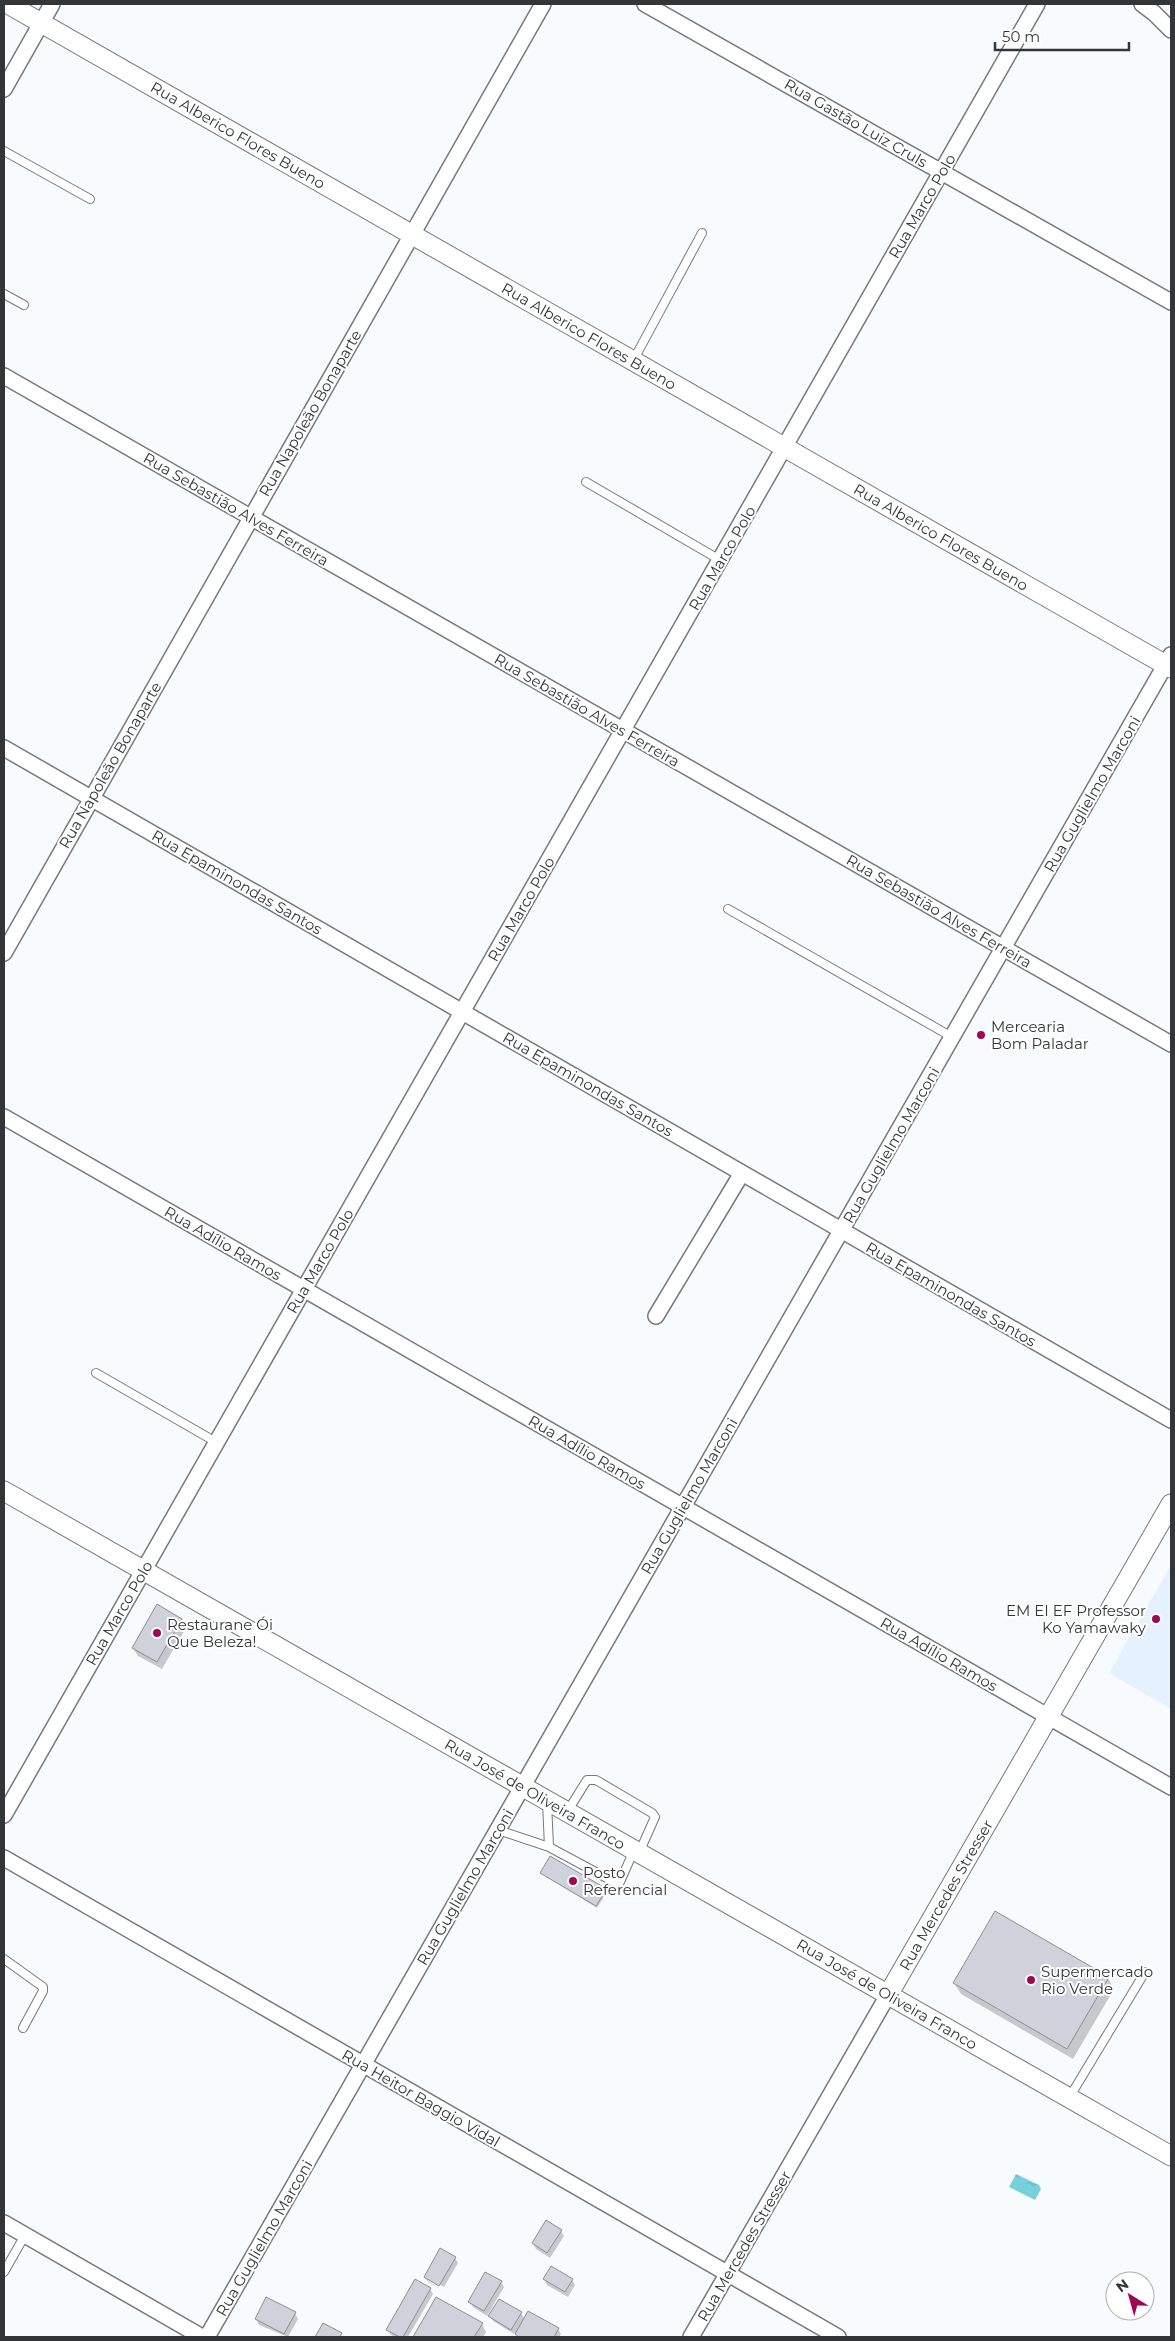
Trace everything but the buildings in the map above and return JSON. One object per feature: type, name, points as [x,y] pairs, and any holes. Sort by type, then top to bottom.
[{"type":"street","name":"Rua Alberico Flores Bueno","points":[[8,4],[784,447],[1169,663]]},
{"type":"street","points":[[4,88],[52,4]]},
{"type":"street","name":"Rua Napoleão Bonaparte","points":[[4,953],[543,4]]},
{"type":"street","name":"Rua Gastão Luiz Cruls","points":[[645,4],[1171,302]]},
{"type":"street","name":"Rua Marco Polo","points":[[4,1815],[1038,4]]},
{"type":"street","points":[[1142,4],[1171,30]]},
{"type":"street","name":"Rua Sebastião Alves Ferreira","points":[[4,376],[1171,1044]]},
{"type":"street","name":"Rua Guglielmo Marconi","points":[[207,2337],[1169,663]]},
{"type":"street","name":"Rua Epaminondas Santos","points":[[4,748],[1171,1420]]},
{"type":"street","name":"Rua Adílio Ramos","points":[[4,1117],[1171,1787]]},
{"type":"street","points":[[656,1316],[742,1173]]},
{"type":"street","name":"Rua José de Oliveira Franco","points":[[4,1491],[1171,2156]]},
{"type":"street","name":"Rua Mercedes Stresser","points":[[691,2337],[1171,1504]]},
{"type":"street","name":"Rua Heitor Baggio Vidal","points":[[4,1858],[838,2337]]},
{"type":"street","points":[[4,2223],[202,2337]]},
{"type":"lane","points":[[4,151],[90,199]]},
{"type":"lane","points":[[633,361],[702,233]]},
{"type":"lane","points":[[4,294],[24,305]]},
{"type":"lane","points":[[586,482],[720,560]]},
{"type":"lane","points":[[728,909],[952,1038]]},
{"type":"lane","points":[[96,1373],[216,1442]]},
{"type":"lane","points":[[498,1830],[549,1847],[616,1884],[620,1882],[655,1817],[652,1813],[596,1780],[587,1780],[567,1812]]},
{"type":"lane","points":[[547,1800],[549,1847]]},
{"type":"lane","points":[[4,1959],[44,1986],[23,2028]]},
{"type":"lane","points":[[1069,2098],[1145,1972]]},
{"type":"lane","points":[[4,2272],[25,2235]]},
{"type":"shaded area","name":"EM EI EF Professor Ko Yamawaky","points":[[1171,1565],[1171,1709],[1109,1673]]},
{"type":"water","points":[[1016,2174],[1039,2185],[1041,2189],[1035,2200],[1009,2187]]},
{"type":"place","name":"Mercearia Bom Paladar","points":[[981,1035]]},
{"type":"place","name":"EM EI EF Professor Ko Yamawaky","points":[[1156,1619]]},
{"type":"place","name":"Restaurane Ói Que Beleza!","points":[[157,1633]]},
{"type":"place","name":"Posto Referencial","points":[[573,1881]]},
{"type":"place","name":"Supermercado Rio Verde","points":[[1031,1980]]}]
